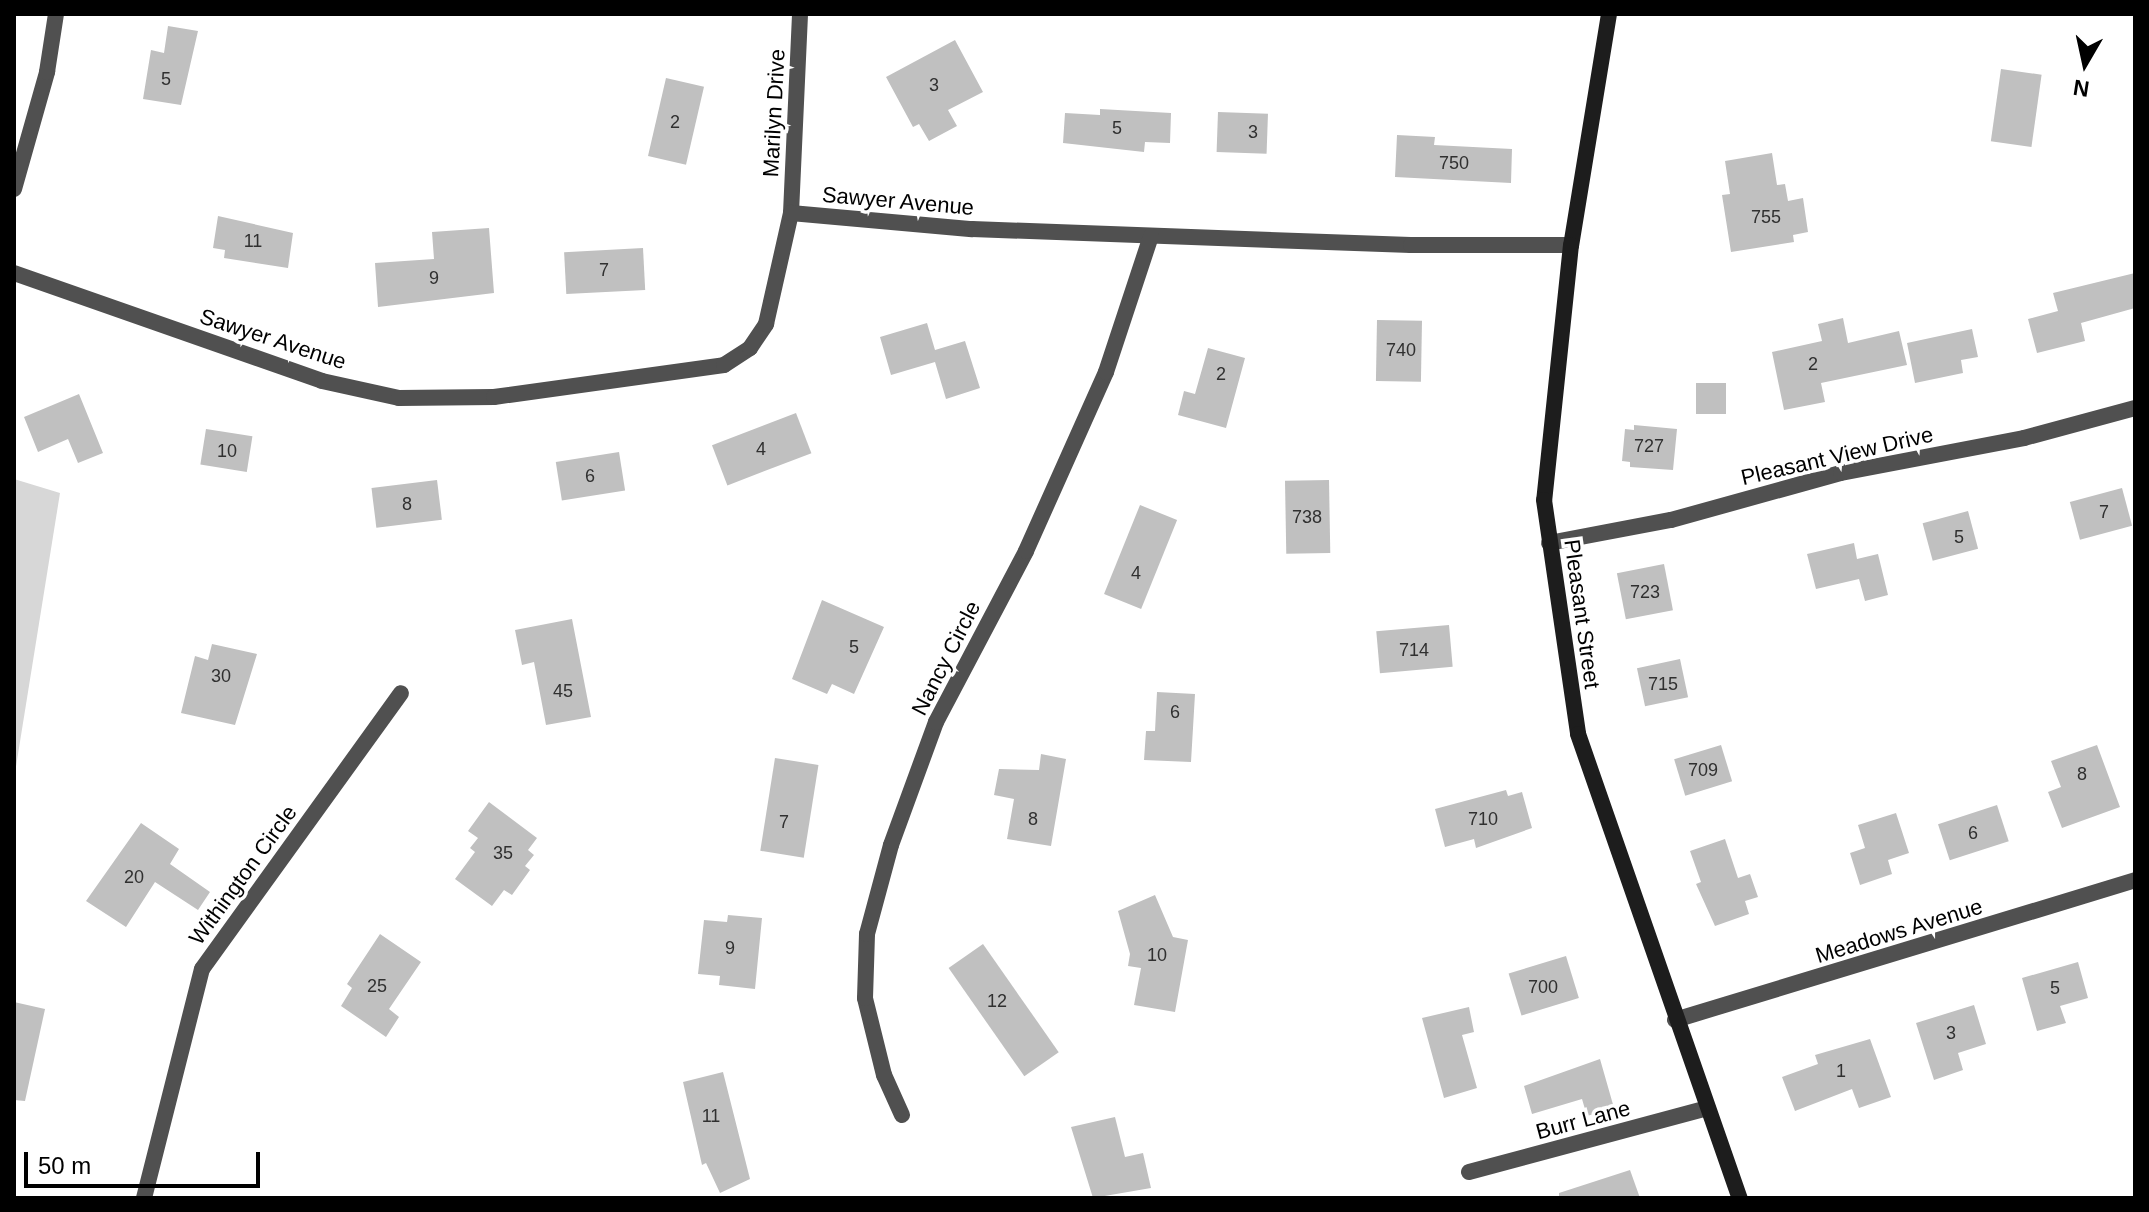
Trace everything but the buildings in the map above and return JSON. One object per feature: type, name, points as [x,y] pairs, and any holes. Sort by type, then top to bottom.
[{"type":"main road","name":"Pleasant Street","points":[[1609,14],[1571,245],[1544,500],[1578,734],[1675,1020],[1740,1198]]},
{"type":"street","points":[[14,189],[47,72],[56,14]]},
{"type":"street","name":"Marilyn Drive","points":[[791,213],[800,14]]},
{"type":"street","name":"Sawyer Avenue","points":[[14,273],[322,381],[399,398],[494,397],[724,365],[750,348],[766,324],[791,213],[932,228],[1571,245]]},
{"type":"street","name":"Nancy Circle","points":[[902,1115],[884,1075],[865,998],[867,934],[895,833],[936,722],[1026,551],[1106,372],[1151,236]]},
{"type":"street","name":"Pleasant View Drive","points":[[1549,543],[1671,520],[1841,473],[2024,438],[2135,408]]},
{"type":"street","name":"Withington Circle","points":[[144,1198],[202,969],[401,693]]},
{"type":"street","name":"Meadows Avenue","points":[[1675,1020],[2135,880]]},
{"type":"street","name":"Burr Lane","points":[[1469,1172],[1708,1108]]},
{"type":"shaded area","points":[[14,479],[60,493],[14,779]]}]
